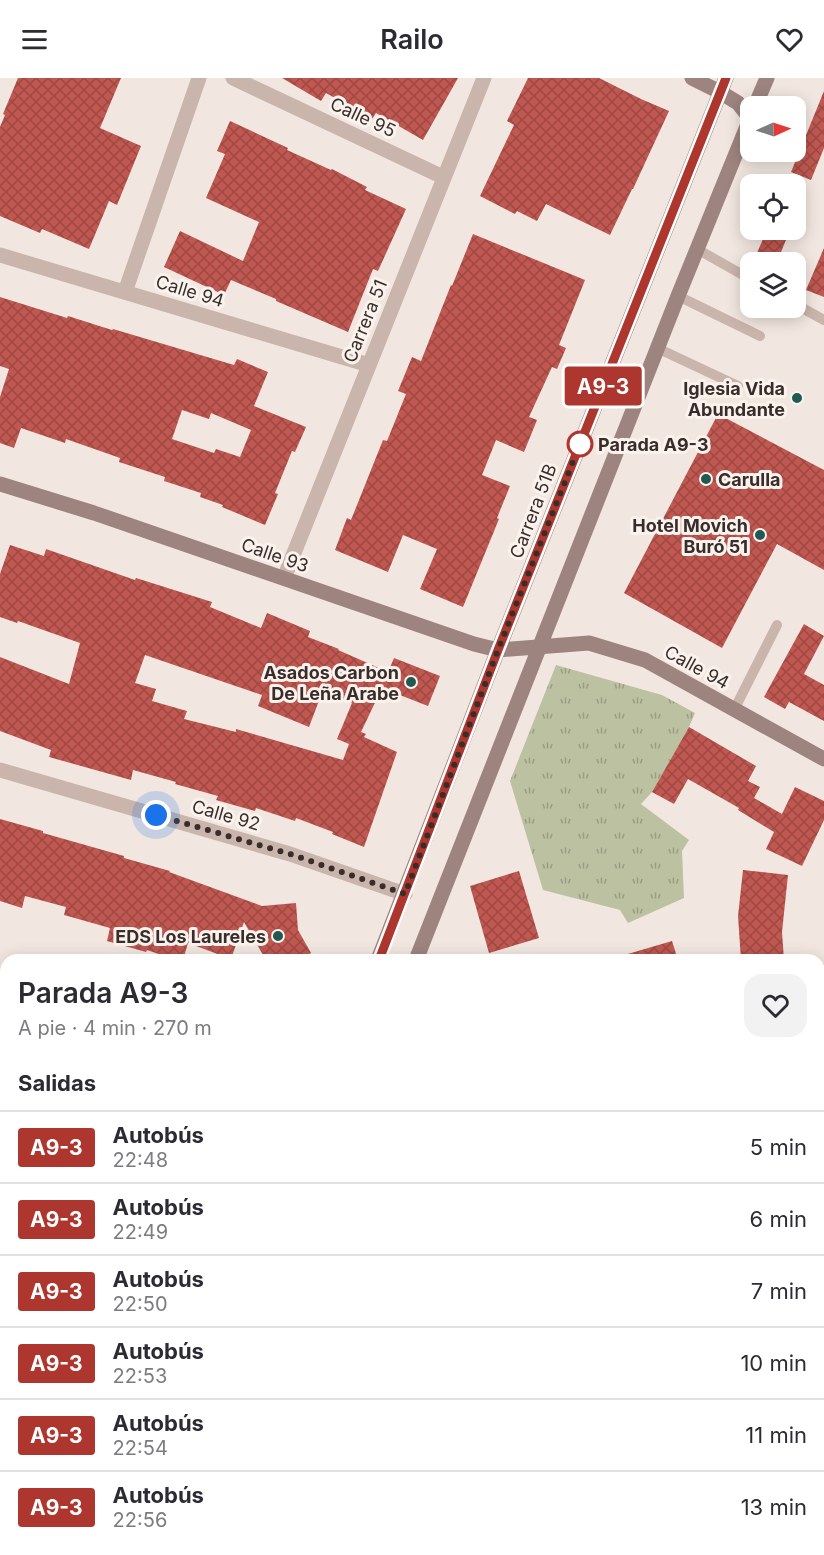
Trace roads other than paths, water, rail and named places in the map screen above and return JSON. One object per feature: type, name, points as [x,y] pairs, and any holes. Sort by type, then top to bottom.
[{"type":"main road","points":[[692,78],[723,85],[740,106]]},
{"type":"main road","points":[[759,96],[767,78]]},
{"type":"main road","name":"Carrera 51B","points":[[380,954],[498,650],[723,85]]},
{"type":"main road","points":[[418,954],[740,144]]},
{"type":"main road","name":"Calle 93","points":[[0,484],[94,513],[474,644],[498,650],[539,646]]},
{"type":"main road","name":"Calle 94","points":[[539,646],[589,643],[645,660],[824,759]]},
{"type":"street","points":[[125,292],[199,78]]},
{"type":"street","name":"Calle 95","points":[[232,78],[443,177]]},
{"type":"street","name":"Carrera 51","points":[[284,578],[484,78]]},
{"type":"street","name":"Calle 94","points":[[0,255],[369,364]]},
{"type":"street","name":"Calle 92","points":[[0,770],[290,854],[405,894]]},
{"type":"lane","points":[[697,249],[740,273]]},
{"type":"lane","points":[[678,296],[760,336]]},
{"type":"lane","points":[[806,310],[824,320]]},
{"type":"lane","points":[[657,348],[738,386]]},
{"type":"lane","points":[[734,710],[777,625]]},
{"type":"place","name":"Iglesia Vida Abundante","points":[[797,398]]},
{"type":"place","name":"Parada A9-3","points":[[580,444]]},
{"type":"place","name":"Carulla","points":[[706,479]]},
{"type":"place","name":"Hotel Movich Buró 51","points":[[760,535]]},
{"type":"place","name":"Asados Carbon De Leña Arabe","points":[[411,682]]},
{"type":"place","name":"EDS Los Laureles","points":[[278,936]]}]
